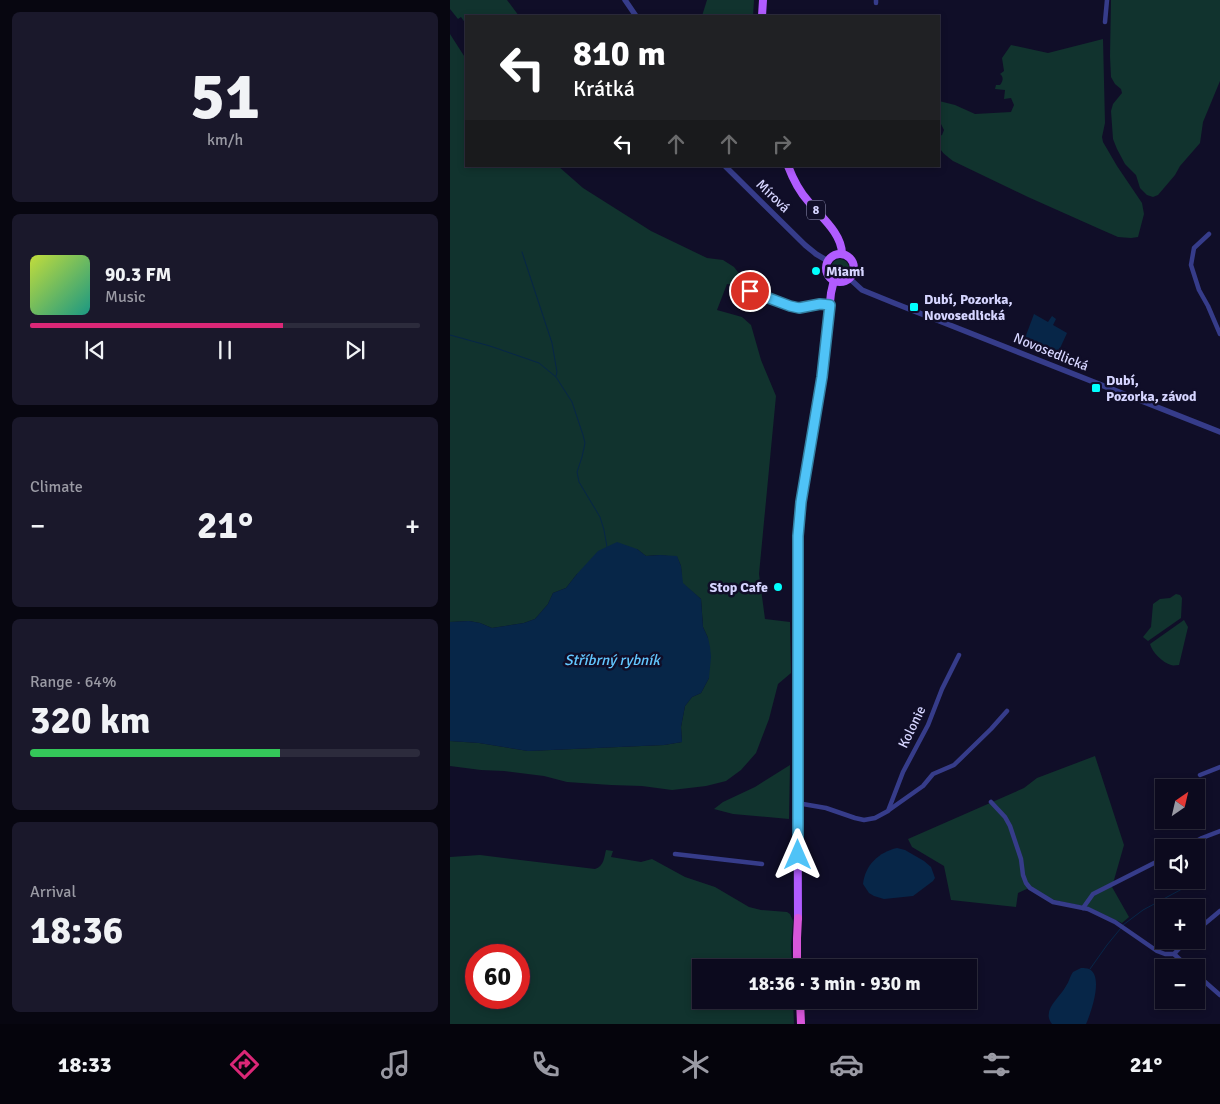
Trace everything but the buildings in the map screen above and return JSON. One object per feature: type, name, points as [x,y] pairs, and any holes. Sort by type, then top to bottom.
[{"type":"highway","points":[[798,918],[798,959]]},
{"type":"highway","points":[[799,1009],[799,1024]]},
{"type":"main road","points":[[762,0],[762,15]]},
{"type":"main road","name":"8","points":[[788,167],[802,194],[836,236],[842,254],[852,262],[854,271],[849,278]]},
{"type":"main road","points":[[842,254],[834,255],[828,261],[826,271],[834,280],[842,282],[849,278]]},
{"type":"main road","points":[[798,918],[798,536],[804,481],[822,377],[834,280]]},
{"type":"street","points":[[625,0],[635,15]]},
{"type":"street","points":[[1105,22],[1107,0]]},
{"type":"street","name":"Mírová","points":[[726,167],[805,245],[828,261]]},
{"type":"street","points":[[1209,234],[1194,248],[1191,265],[1199,290],[1220,334]]},
{"type":"street","name":"Novosedlická","points":[[849,278],[860,289],[881,298],[1220,432]]},
{"type":"street","points":[[750,291],[799,308],[820,304],[830,305]]},
{"type":"street","name":"Kolonie","points":[[888,811],[903,772],[928,725],[942,689],[959,655]]},
{"type":"street","points":[[797,803],[826,808],[864,820],[875,818],[923,786],[933,774],[954,765],[1007,711]]},
{"type":"street","points":[[1200,775],[1220,767]]},
{"type":"street","points":[[992,802],[1010,826],[1021,859],[1023,876],[1030,888],[1053,902],[1083,908],[1115,922],[1157,951],[1165,954],[1174,954],[1179,959]]},
{"type":"street","points":[[1200,839],[1220,831]]},
{"type":"street","points":[[675,854],[762,864]]},
{"type":"street","points":[[1083,908],[1093,894],[1155,863]]},
{"type":"street","points":[[1205,924],[1220,911]]},
{"type":"street","points":[[1174,954],[1179,949]]},
{"type":"street","points":[[1205,982],[1220,995]]},
{"type":"green space","points":[[450,0],[507,0],[518,15],[465,15],[465,23],[461,17],[458,19],[450,9]]},
{"type":"green space","points":[[707,0],[754,0],[753,15],[702,15]]},
{"type":"green space","points":[[1111,0],[1220,0],[1220,81],[1203,122],[1200,143],[1158,195],[1153,197],[1147,195],[1140,188],[1136,175],[1125,164],[1113,139],[1111,111],[1113,104],[1122,93],[1111,77]]},
{"type":"green space","points":[[450,34],[465,57],[465,167],[559,167],[583,188],[651,231],[707,258],[723,260],[734,267],[751,289],[727,284],[717,310],[742,317],[751,325],[761,360],[776,396],[759,574],[765,619],[790,622],[791,673],[778,684],[769,719],[756,753],[741,770],[726,781],[706,786],[672,790],[642,786],[567,782],[544,776],[450,766],[450,741],[479,743],[528,751],[664,745],[682,742],[681,727],[685,706],[692,697],[701,693],[709,678],[708,638],[703,627],[701,599],[682,583],[681,566],[677,557],[646,556],[637,549],[577,574],[566,588],[553,593],[548,604],[535,619],[524,623],[492,628],[469,621],[450,622]]},
{"type":"green space","points":[[1103,39],[1105,123],[1102,137],[1117,166],[1142,203],[1144,214],[1138,237],[1118,237],[1028,197],[953,161],[940,148],[940,136],[944,130],[940,124],[940,101],[955,105],[975,114],[1011,112],[1014,105],[1011,98],[1004,99],[1005,90],[995,89],[996,85],[1000,85],[1002,81],[1000,74],[1004,71],[1002,58],[1011,45],[1048,53]]},
{"type":"green space","points":[[840,259],[846,262],[849,268],[846,274],[840,277],[834,274],[831,268],[834,262]]},
{"type":"green space","points":[[1176,594],[1182,598],[1181,618],[1148,641],[1143,637],[1151,627],[1153,604],[1160,599],[1170,598]]},
{"type":"green space","points":[[1184,620],[1188,627],[1179,665],[1172,665],[1158,657],[1150,644]]},
{"type":"green space","points":[[1095,756],[1124,845],[1112,887],[1129,917],[1122,923],[1088,907],[1054,900],[1031,887],[1018,893],[1016,907],[951,900],[944,866],[912,847],[908,839],[1024,788],[1037,778]]},
{"type":"green space","points":[[790,765],[789,819],[733,814],[714,809],[723,802],[755,787]]},
{"type":"green space","points":[[606,850],[613,851],[611,857],[641,862],[652,859],[685,877],[715,887],[749,907],[790,914],[793,921],[792,959],[692,959],[692,1009],[793,1009],[794,1024],[450,1024],[450,857],[480,855],[595,869],[602,864]]},
{"type":"water","points":[[1034,314],[1048,322],[1052,316],[1056,319],[1053,325],[1067,333],[1056,357],[1025,338]]},
{"type":"water","name":"Stříbrný rybník","points":[[617,542],[637,549],[646,556],[677,556],[681,566],[683,583],[701,599],[703,627],[710,647],[709,678],[701,693],[692,697],[685,706],[681,727],[682,742],[664,745],[528,751],[479,743],[450,741],[450,622],[469,621],[492,628],[524,623],[535,619],[548,604],[553,593],[566,588],[598,551]]},
{"type":"water","points":[[897,848],[905,850],[924,861],[931,867],[935,878],[913,896],[884,899],[874,896],[869,893],[863,884],[864,877],[874,860],[884,853]]},
{"type":"water","points":[[1081,968],[1089,969],[1096,979],[1095,995],[1086,1024],[1052,1024],[1049,1019],[1050,1009],[1063,991],[1073,972]]},
{"type":"waterway","points":[[522,252],[552,343],[556,376]]},
{"type":"waterway","points":[[450,335],[490,346],[539,363],[556,377],[572,402],[583,435],[585,443],[577,472],[579,482],[600,517],[607,547]]},
{"type":"waterway","points":[[1123,925],[1143,910],[1182,889]]},
{"type":"waterway","points":[[1090,969],[1121,928]]},
{"type":"place","name":"Miami","points":[[816,271]]},
{"type":"place","name":"Dubí, Pozorka, Novosedlická","points":[[914,307]]},
{"type":"place","name":"Dubí, Pozorka, závod","points":[[1096,388]]},
{"type":"place","name":"Stop Cafe","points":[[778,587]]},
{"type":"route","points":[[750,291],[799,308],[820,304],[830,305],[827,341],[801,502],[798,536],[798,855]]}]
